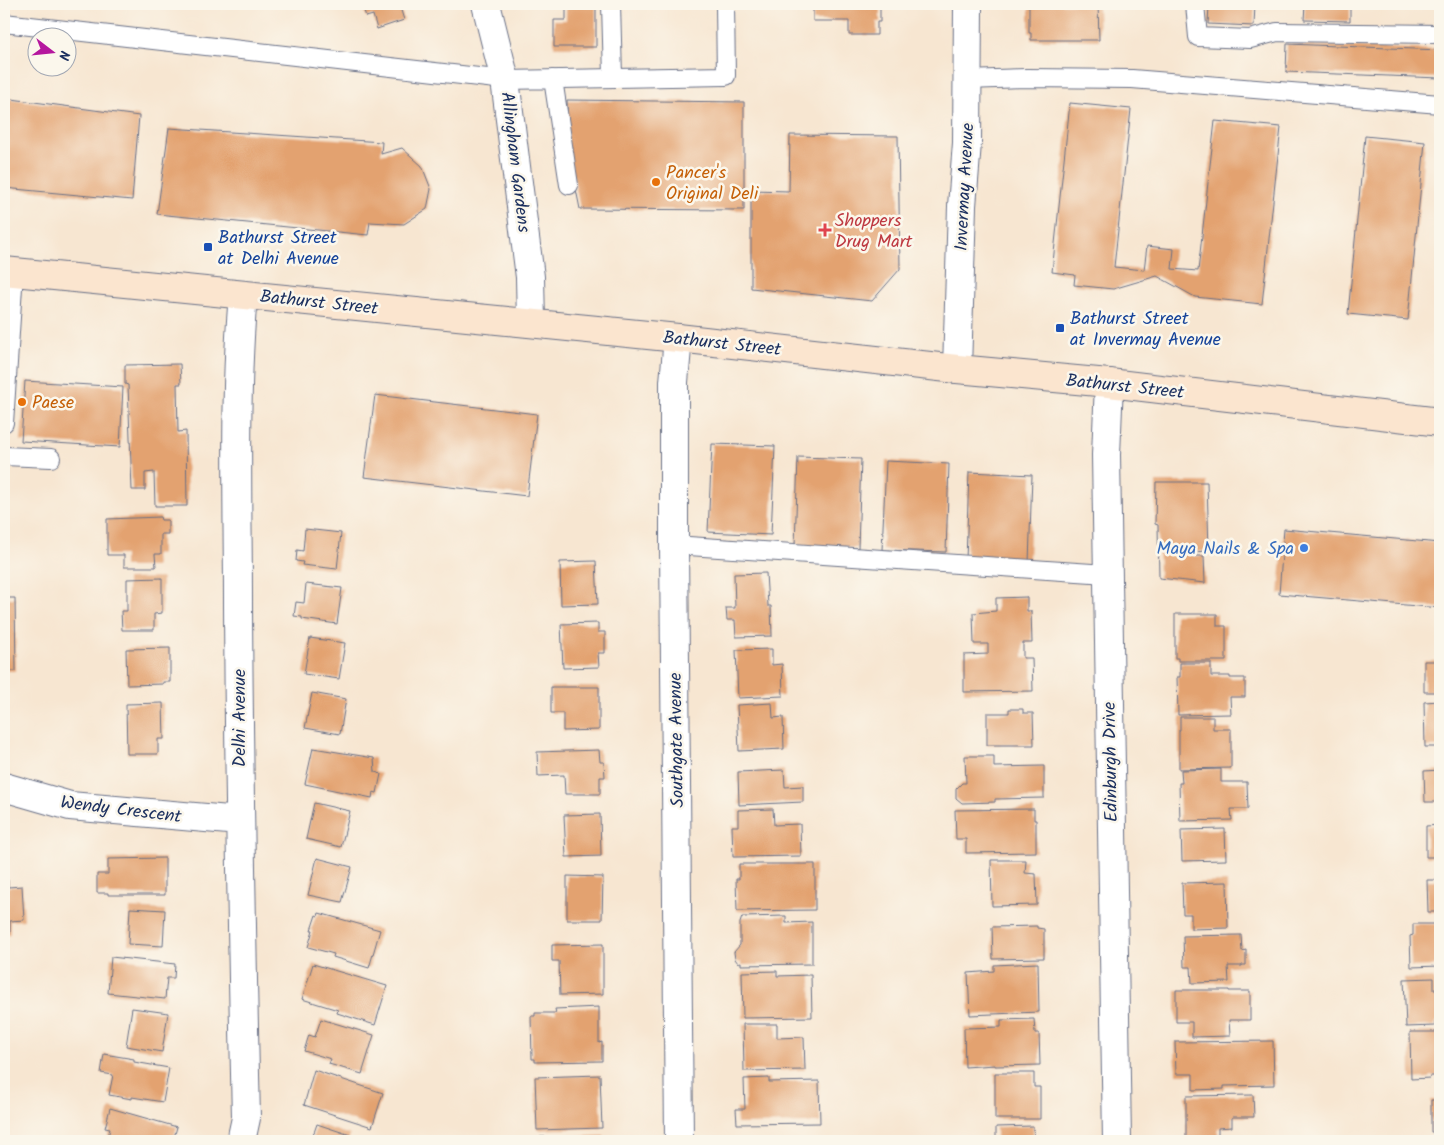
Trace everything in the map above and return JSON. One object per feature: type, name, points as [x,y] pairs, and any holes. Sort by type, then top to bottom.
[{"type":"main road","name":"Bathurst Street","points":[[9,271],[1109,383],[1440,422]]},
{"type":"street","name":"Allingham Gardens","points":[[486,4],[506,80],[530,277],[531,323]]},
{"type":"street","name":"Invermay Avenue","points":[[957,369],[961,216],[967,143],[968,4]]},
{"type":"street","name":"Delhi Avenue","points":[[241,1141],[246,1118],[240,821],[238,475],[239,339],[243,295]]},
{"type":"street","name":"Southgate Avenue","points":[[678,338],[674,382],[674,545],[680,1141]]},
{"type":"street","name":"Edinburgh Drive","points":[[1109,383],[1106,455],[1107,574],[1117,1141]]},
{"type":"street","name":"Wendy Crescent","points":[[4,787],[70,806],[240,821]]},
{"type":"lane","points":[[611,4],[613,78]]},
{"type":"lane","points":[[4,23],[506,80],[726,76],[725,4]]},
{"type":"lane","points":[[1195,4],[1198,37],[1250,39],[1277,32],[1440,34]]},
{"type":"lane","points":[[968,80],[1027,78],[1132,79],[1440,104]]},
{"type":"lane","points":[[553,79],[569,185]]},
{"type":"lane","points":[[4,423],[9,271]]},
{"type":"lane","points":[[4,456],[51,458]]},
{"type":"lane","points":[[674,545],[1107,574]]},
{"type":"building","points":[[362,4],[399,4],[404,20],[377,29],[373,15],[366,17]]},
{"type":"building","points":[[566,4],[596,4],[596,47],[554,47],[554,20],[566,20]]},
{"type":"building","points":[[813,4],[880,4],[880,22],[877,22],[877,35],[849,35],[849,21],[813,21]]},
{"type":"building","points":[[1098,4],[1099,40],[1031,40],[1031,33],[1029,33],[1029,5]]},
{"type":"building","points":[[1209,4],[1255,4],[1254,26],[1208,24]]},
{"type":"building","points":[[1305,4],[1350,4],[1350,21],[1304,20]]},
{"type":"building","points":[[1287,44],[1440,50],[1440,78],[1286,72]]},
{"type":"building","points":[[4,98],[139,116],[132,200],[4,188]]},
{"type":"building","points":[[567,100],[744,102],[744,210],[580,209],[568,150]]},
{"type":"building","points":[[1070,103],[1131,109],[1114,267],[1144,270],[1147,246],[1174,249],[1172,269],[1198,271],[1215,121],[1281,127],[1262,304],[1195,297],[1157,276],[1113,289],[1074,285],[1075,275],[1052,272]]},
{"type":"building","points":[[169,128],[382,142],[381,154],[402,148],[422,166],[431,189],[427,209],[404,224],[370,222],[368,235],[157,214]]},
{"type":"building","name":"Shoppers Drug Mart","points":[[790,135],[898,136],[900,269],[872,301],[751,288],[751,190],[789,191]]},
{"type":"building","points":[[1365,136],[1425,142],[1408,320],[1348,314]]},
{"type":"building","points":[[180,364],[181,384],[177,384],[178,432],[186,431],[187,506],[155,506],[154,472],[145,473],[145,490],[132,490],[128,385],[125,384],[125,365]]},
{"type":"building","points":[[25,381],[123,387],[120,447],[21,441]]},
{"type":"building","points":[[375,395],[537,414],[527,496],[364,477]]},
{"type":"building","points":[[712,444],[775,446],[771,535],[708,532]]},
{"type":"building","points":[[798,457],[861,459],[858,548],[795,545]]},
{"type":"building","points":[[886,461],[949,464],[946,552],[882,550]]},
{"type":"building","points":[[969,472],[1032,475],[1029,563],[966,561]]},
{"type":"building","points":[[1156,482],[1207,482],[1209,551],[1191,552],[1192,556],[1204,556],[1205,583],[1159,578],[1158,525],[1155,524]]},
{"type":"building","points":[[160,517],[161,520],[168,520],[168,534],[161,534],[161,554],[155,554],[156,567],[124,567],[124,555],[107,555],[107,519]]},
{"type":"building","points":[[305,529],[341,533],[337,569],[302,565],[303,562],[296,561],[297,550],[303,551]]},
{"type":"building","points":[[1284,529],[1440,543],[1440,608],[1279,594]]},
{"type":"building","points":[[596,561],[598,604],[561,605],[560,562]]},
{"type":"building","points":[[766,573],[768,606],[771,606],[772,636],[736,637],[735,620],[727,620],[726,608],[735,608],[734,574]]},
{"type":"building","points":[[162,578],[162,613],[154,614],[154,630],[122,630],[121,611],[127,611],[127,579]]},
{"type":"building","points":[[306,584],[342,588],[337,624],[294,616],[296,602],[304,603]]},
{"type":"building","points":[[1027,597],[1027,611],[1031,611],[1032,643],[1023,643],[1023,658],[1032,658],[1033,691],[964,692],[964,655],[988,654],[988,644],[974,644],[973,613],[996,611],[996,598]]},
{"type":"building","points":[[4,598],[15,598],[16,671],[4,671]]},
{"type":"building","points":[[1175,614],[1217,614],[1217,626],[1226,626],[1226,661],[1178,661],[1178,658],[1175,658]]},
{"type":"building","points":[[598,623],[598,632],[605,632],[605,653],[598,653],[599,667],[563,668],[561,624]]},
{"type":"building","points":[[310,638],[345,643],[339,679],[304,674]]},
{"type":"building","points":[[170,648],[170,682],[163,682],[163,684],[127,685],[126,649]]},
{"type":"building","points":[[772,649],[772,665],[782,664],[783,696],[738,698],[736,650]]},
{"type":"building","points":[[1424,661],[1440,661],[1440,692],[1424,692]]},
{"type":"building","points":[[1180,663],[1211,663],[1211,676],[1245,678],[1245,697],[1230,697],[1231,714],[1178,715],[1177,677],[1180,677]]},
{"type":"building","points":[[551,687],[599,687],[599,730],[563,731],[563,713],[551,713]]},
{"type":"building","points":[[312,693],[346,699],[340,734],[305,728]]},
{"type":"building","points":[[1440,701],[1440,747],[1425,747],[1424,702]]},
{"type":"building","points":[[163,703],[164,739],[158,739],[158,754],[127,754],[126,704]]},
{"type":"building","points":[[772,703],[773,718],[783,717],[784,749],[739,751],[737,705]]},
{"type":"building","points":[[1009,709],[1023,709],[1023,713],[1033,713],[1034,745],[987,745],[987,713],[1009,713]]},
{"type":"building","points":[[1180,717],[1213,717],[1213,729],[1231,729],[1231,768],[1179,769]]},
{"type":"building","points":[[313,748],[374,758],[375,772],[381,774],[377,793],[373,792],[372,798],[305,784]]},
{"type":"building","points":[[599,750],[600,762],[604,762],[605,777],[600,777],[600,794],[565,794],[564,775],[538,776],[537,752]]},
{"type":"building","points":[[965,756],[994,756],[994,767],[1044,766],[1044,798],[995,799],[995,802],[962,803],[956,798],[956,789],[962,783],[966,783]]},
{"type":"building","points":[[1221,769],[1221,782],[1247,782],[1248,809],[1231,809],[1232,820],[1180,821],[1179,783],[1182,783],[1181,770]]},
{"type":"building","points":[[784,770],[785,787],[803,786],[803,802],[739,805],[738,772]]},
{"type":"building","points":[[1440,770],[1440,802],[1425,802],[1424,771]]},
{"type":"building","points":[[314,803],[350,811],[341,847],[306,839]]},
{"type":"building","points":[[773,809],[774,825],[800,824],[801,856],[733,857],[732,826],[738,826],[738,810]]},
{"type":"building","points":[[1034,809],[1036,852],[966,853],[966,839],[956,839],[955,810]]},
{"type":"building","points":[[600,814],[601,856],[566,857],[564,815]]},
{"type":"building","points":[[1440,825],[1440,857],[1426,857],[1426,826]]},
{"type":"building","points":[[1225,829],[1226,860],[1182,861],[1181,830]]},
{"type":"building","points":[[165,858],[165,895],[108,895],[108,893],[97,893],[97,874],[108,874],[108,859]]},
{"type":"building","points":[[317,858],[352,867],[342,902],[308,895]]},
{"type":"building","points":[[991,860],[1026,860],[1025,873],[1036,874],[1037,905],[992,906]]},
{"type":"building","points":[[739,864],[815,864],[815,910],[737,911],[736,879],[739,879]]},
{"type":"building","points":[[567,876],[603,877],[602,920],[567,920]]},
{"type":"building","points":[[4,880],[8,880],[8,887],[22,886],[24,920],[10,921],[10,934],[4,935]]},
{"type":"building","points":[[1427,880],[1440,880],[1440,912],[1428,912]]},
{"type":"building","points":[[1227,882],[1228,928],[1191,929],[1191,914],[1183,914],[1182,883]]},
{"type":"building","points":[[130,908],[165,910],[163,946],[128,944]]},
{"type":"building","points":[[319,913],[380,930],[369,968],[333,957],[334,954],[308,947],[313,930],[311,930],[316,915],[318,916]]},
{"type":"building","points":[[786,916],[786,923],[812,922],[812,964],[741,965],[741,962],[738,963],[734,952],[740,945],[740,923],[742,917]]},
{"type":"building","points":[[1413,924],[1437,924],[1437,935],[1440,935],[1440,966],[1411,967],[1410,936],[1413,935]]},
{"type":"building","points":[[1037,926],[1037,928],[1044,929],[1044,958],[993,959],[992,927]]},
{"type":"building","points":[[1241,935],[1242,951],[1246,950],[1246,965],[1228,966],[1229,982],[1192,983],[1191,967],[1184,967],[1183,936]]},
{"type":"building","points":[[603,944],[603,994],[560,995],[559,961],[552,961],[552,945]]},
{"type":"building","points":[[111,957],[175,964],[174,978],[167,978],[165,999],[108,993]]},
{"type":"building","points":[[1038,963],[1039,1012],[970,1015],[968,973],[994,971],[994,965]]},
{"type":"building","points":[[313,964],[387,986],[375,1025],[337,1013],[338,1010],[302,999]]},
{"type":"building","points":[[777,971],[777,976],[811,975],[812,1017],[743,1018],[742,972]]},
{"type":"building","points":[[1434,978],[1434,990],[1440,990],[1440,1022],[1435,1022],[1435,1026],[1406,1027],[1404,979]]},
{"type":"building","points":[[1176,990],[1250,991],[1250,1020],[1229,1020],[1230,1036],[1192,1037],[1192,1022],[1176,1022]]},
{"type":"building","points":[[599,1007],[599,1043],[602,1042],[602,1061],[535,1062],[535,1059],[532,1059],[531,1016],[535,1016],[535,1013],[556,1013],[555,1009]]},
{"type":"building","points":[[132,1008],[168,1013],[162,1052],[126,1046]]},
{"type":"building","points":[[321,1019],[374,1035],[362,1074],[329,1064],[331,1059],[304,1051],[309,1035],[315,1037]]},
{"type":"building","points":[[1034,1019],[1035,1033],[1039,1033],[1040,1065],[965,1067],[964,1028],[1001,1027],[1001,1020]]},
{"type":"building","points":[[743,1024],[777,1024],[777,1038],[804,1037],[805,1070],[744,1071]]},
{"type":"building","points":[[1410,1032],[1440,1032],[1440,1076],[1411,1079]]},
{"type":"building","points":[[1273,1041],[1274,1085],[1224,1086],[1224,1089],[1193,1090],[1193,1074],[1176,1074],[1175,1042]]},
{"type":"building","points":[[104,1054],[134,1059],[134,1062],[169,1068],[163,1102],[109,1095],[113,1075],[101,1073]]},
{"type":"building","points":[[314,1070],[383,1093],[372,1127],[304,1105]]},
{"type":"building","points":[[995,1073],[1034,1073],[1034,1087],[1040,1087],[1040,1119],[995,1119]]},
{"type":"building","points":[[600,1075],[602,1128],[537,1130],[535,1077]]},
{"type":"building","points":[[769,1078],[769,1082],[819,1081],[820,1123],[737,1124],[736,1109],[745,1109],[744,1079]]},
{"type":"building","points":[[1253,1095],[1254,1117],[1232,1117],[1232,1127],[1218,1128],[1218,1141],[1186,1141],[1186,1096]]},
{"type":"building","points":[[1431,1100],[1440,1100],[1440,1132],[1431,1132]]},
{"type":"building","points":[[110,1108],[177,1127],[173,1141],[100,1141],[101,1138],[107,1140],[110,1129],[105,1128]]},
{"type":"building","points":[[317,1124],[350,1135],[348,1141],[311,1141]]},
{"type":"building","points":[[1033,1126],[1034,1141],[996,1141],[996,1127]]},
{"type":"building","points":[[605,1136],[605,1141],[540,1141],[540,1137]]},
{"type":"place","name":"Pancer's Original Deli","points":[[656,182]]},
{"type":"place","name":"Shoppers Drug Mart","points":[[825,230]]},
{"type":"place","name":"Bathurst Street at Delhi Avenue","points":[[208,247]]},
{"type":"place","name":"Bathurst Street at Invermay Avenue","points":[[1060,328]]},
{"type":"place","name":"Paese","points":[[22,402]]},
{"type":"place","name":"Maya Nails & Spa","points":[[1304,548]]}]
